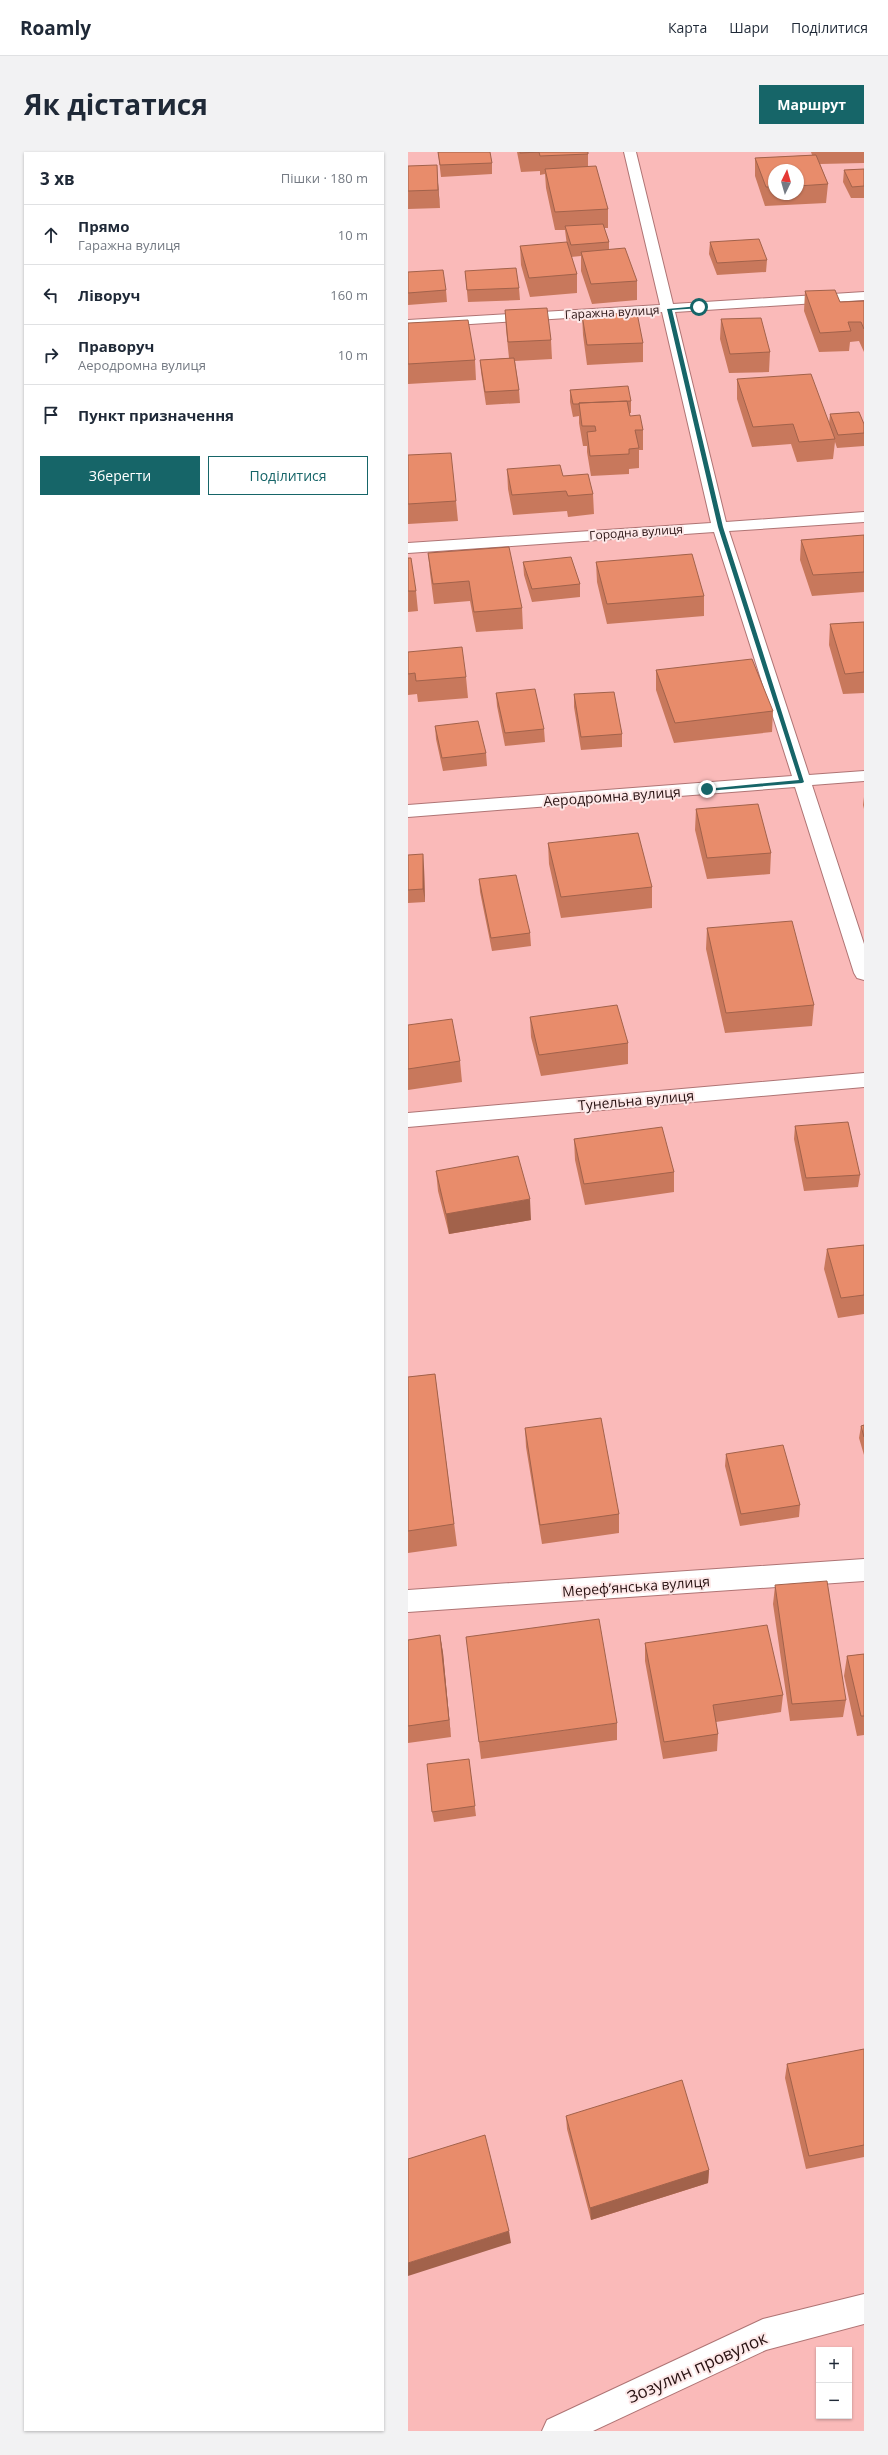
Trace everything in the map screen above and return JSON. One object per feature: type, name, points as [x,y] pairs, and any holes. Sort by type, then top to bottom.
[{"type":"street","points":[[630,152],[669,309],[720,527],[864,973]]},
{"type":"street","name":"Гаражна вулиця","points":[[408,324],[864,296]]},
{"type":"street","name":"Городна вулиця","points":[[408,548],[864,517]]},
{"type":"street","name":"Аеродромна вулиця","points":[[408,811],[802,782],[864,776]]},
{"type":"street","name":"Тунельна вулиця","points":[[408,1120],[864,1080]]},
{"type":"street","name":"Мерефʼянська вулиця","points":[[408,1601],[864,1570]]},
{"type":"street","name":"Зозулин провулок","points":[[558,2431],[763,2335],[864,2309]]},
{"type":"building","points":[[438,152],[490,152],[492,163],[440,165]]},
{"type":"building","points":[[539,152],[588,152],[588,154],[540,156]]},
{"type":"building","points":[[816,155],[828,184],[804,186],[804,164],[768,164],[768,187],[766,187],[755,158]]},
{"type":"building","points":[[437,165],[438,190],[408,191],[408,166]]},
{"type":"building","points":[[596,166],[608,209],[555,212],[545,169]]},
{"type":"building","points":[[864,169],[864,186],[852,187],[844,170]]},
{"type":"building","points":[[603,224],[609,242],[571,245],[565,226]]},
{"type":"building","points":[[759,239],[767,260],[717,263],[710,242]]},
{"type":"building","points":[[567,242],[577,274],[529,278],[520,246]]},
{"type":"building","points":[[625,248],[637,281],[591,284],[581,252]]},
{"type":"building","points":[[516,268],[519,288],[467,290],[465,271]]},
{"type":"building","points":[[443,270],[446,290],[408,293],[408,272]]},
{"type":"building","points":[[835,290],[840,302],[864,301],[864,329],[861,322],[848,322],[851,331],[820,333],[805,291]]},
{"type":"building","points":[[547,308],[551,340],[508,342],[505,310]]},
{"type":"building","points":[[637,313],[643,343],[587,345],[582,315]]},
{"type":"building","points":[[761,318],[770,352],[730,354],[721,319]]},
{"type":"building","points":[[468,320],[475,360],[408,364],[408,323]]},
{"type":"building","points":[[514,358],[519,390],[485,392],[480,360]]},
{"type":"building","points":[[811,374],[835,439],[799,442],[793,424],[753,427],[737,379]]},
{"type":"building","points":[[628,386],[631,401],[573,404],[570,390]]},
{"type":"building","points":[[627,401],[630,416],[640,415],[643,430],[635,430],[639,448],[629,449],[629,454],[590,456],[587,432],[596,431],[595,426],[582,426],[579,403]]},
{"type":"building","points":[[859,412],[864,424],[864,433],[838,435],[830,414]]},
{"type":"building","points":[[451,453],[456,501],[408,504],[408,455]]},
{"type":"building","points":[[560,465],[563,476],[588,474],[593,494],[568,496],[566,491],[512,495],[507,469]]},
{"type":"building","points":[[864,535],[864,572],[813,575],[801,540]]},
{"type":"building","points":[[509,547],[522,608],[474,612],[469,581],[433,584],[428,553]]},
{"type":"building","points":[[692,554],[704,596],[607,604],[596,562]]},
{"type":"building","points":[[571,557],[580,584],[532,589],[523,562]]},
{"type":"building","points":[[408,558],[411,558],[416,591],[408,591]]},
{"type":"building","points":[[864,622],[864,672],[845,674],[830,624]]},
{"type":"building","points":[[462,647],[466,677],[416,681],[415,673],[408,674],[408,652]]},
{"type":"building","points":[[752,659],[773,711],[675,723],[656,670]]},
{"type":"building","points":[[535,689],[544,729],[505,733],[496,693]]},
{"type":"building","points":[[614,692],[622,734],[581,737],[574,694]]},
{"type":"building","points":[[478,721],[486,753],[442,758],[435,726]]},
{"type":"building","points":[[758,804],[771,853],[707,858],[696,809]]},
{"type":"building","points":[[638,833],[652,887],[561,897],[548,843]]},
{"type":"building","points":[[423,854],[423,889],[408,890],[408,855]]},
{"type":"building","points":[[516,875],[530,933],[491,938],[479,879]]},
{"type":"building","points":[[792,921],[814,1005],[726,1013],[707,928]]},
{"type":"building","points":[[617,1005],[628,1043],[539,1055],[530,1017]]},
{"type":"building","points":[[452,1019],[460,1061],[408,1069],[408,1025]]},
{"type":"building","points":[[848,1122],[860,1175],[806,1178],[795,1126]]},
{"type":"building","points":[[662,1127],[674,1172],[584,1184],[574,1139]]},
{"type":"building","points":[[518,1156],[530,1199],[446,1214],[436,1171]]},
{"type":"building","points":[[864,1245],[864,1295],[841,1298],[827,1249]]},
{"type":"building","points":[[435,1374],[454,1524],[408,1531],[408,1377]]},
{"type":"building","points":[[601,1418],[619,1514],[540,1525],[525,1428]]},
{"type":"building","points":[[864,1425],[864,1437],[861,1426]]},
{"type":"building","points":[[783,1445],[800,1505],[741,1514],[726,1454]]},
{"type":"building","points":[[827,1581],[846,1700],[792,1704],[775,1585]]},
{"type":"building","points":[[599,1619],[617,1723],[479,1742],[466,1637]]},
{"type":"building","points":[[767,1625],[783,1695],[713,1705],[718,1734],[664,1742],[645,1643]]},
{"type":"building","points":[[440,1635],[449,1720],[408,1726],[408,1640]]},
{"type":"building","points":[[864,1654],[864,1716],[861,1716],[847,1656]]},
{"type":"building","points":[[469,1759],[475,1806],[432,1812],[427,1764]]},
{"type":"building","points":[[864,2049],[864,2145],[809,2156],[787,2064]]},
{"type":"building","points":[[682,2080],[709,2170],[590,2208],[566,2116]]},
{"type":"building","points":[[485,2135],[509,2231],[408,2263],[408,2159]]},
{"type":"route","points":[[699,307],[669,309],[720,527],[802,782],[707,789]]}]
